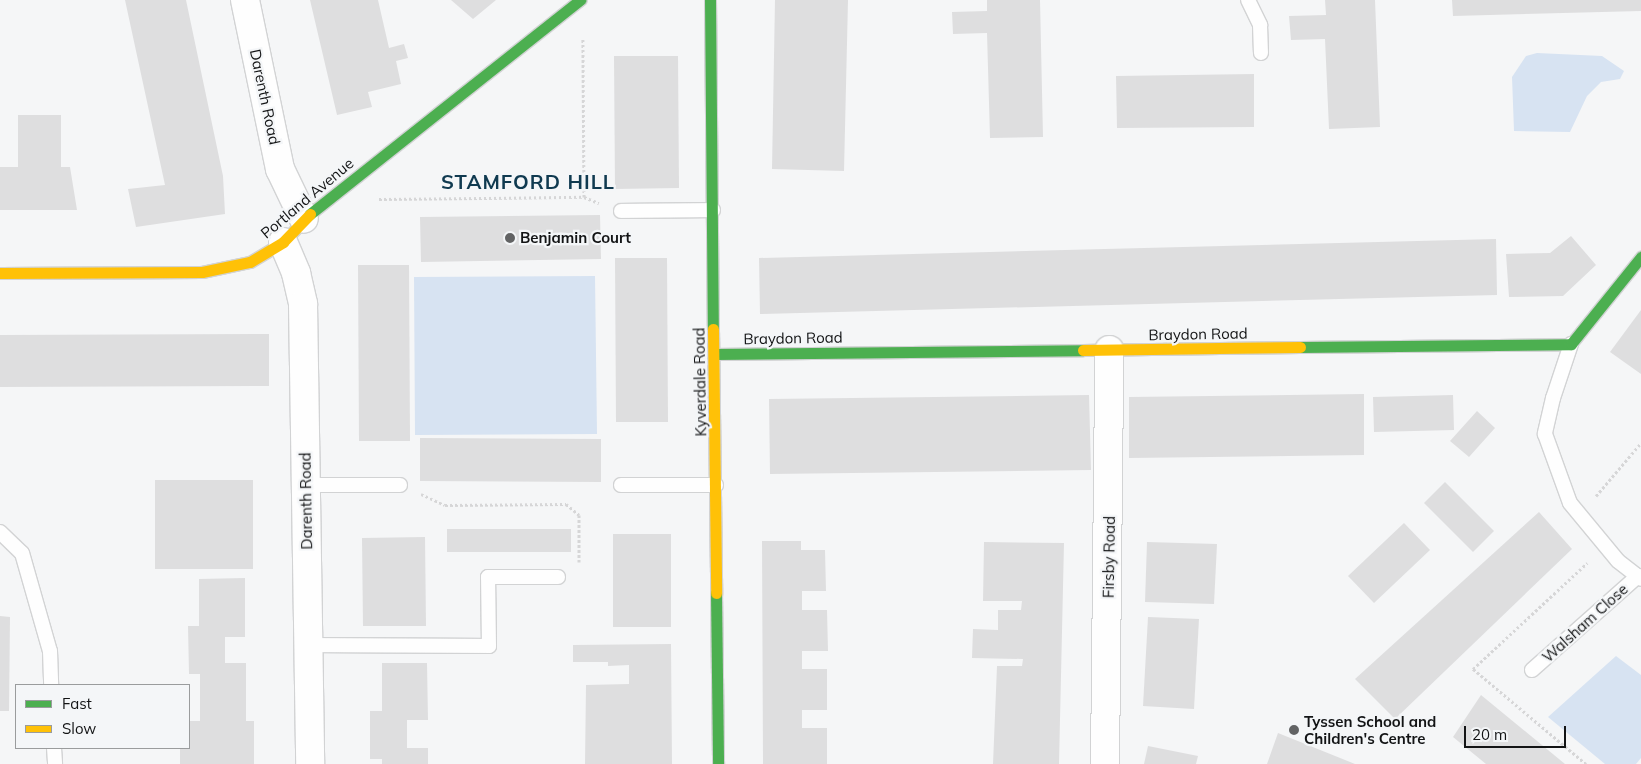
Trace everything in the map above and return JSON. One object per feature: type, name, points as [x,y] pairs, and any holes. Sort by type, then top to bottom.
[{"type":"street","name":"Darenth Road","points":[[245,0],[280,169],[304,219]]},
{"type":"street","name":"Portland Avenue","points":[[0,273],[202,272],[250,262],[283,242],[304,219],[580,0]]},
{"type":"street","name":"Kyverdale Road","points":[[710,0],[718,764]]},
{"type":"street","name":"Darenth Road","points":[[283,242],[296,273],[302,304],[310,764]]},
{"type":"street","points":[[1571,344],[1641,257]]},
{"type":"street","name":"Braydon Road","points":[[714,354],[1571,344]]},
{"type":"street","name":"Firsby Road","points":[[1105,764],[1109,350]]},
{"type":"lane","points":[[1248,0],[1260,26],[1261,54]]},
{"type":"lane","points":[[621,211],[713,210]]},
{"type":"lane","name":"Walsham Close","points":[[1532,670],[1639,577],[1618,561],[1570,503],[1545,434],[1552,398],[1571,344]]},
{"type":"lane","points":[[306,485],[400,485]]},
{"type":"lane","points":[[622,485],[716,485]]},
{"type":"lane","points":[[0,532],[22,553],[50,651],[52,684]]},
{"type":"lane","points":[[309,645],[489,646],[488,577],[558,577]]},
{"type":"lane","points":[[54,749],[54,764]]},
{"type":"path","points":[[377,199],[584,197],[583,30]]},
{"type":"path","points":[[1580,516],[1641,443]]},
{"type":"path","points":[[400,485],[444,505],[566,504],[579,515],[578,577],[558,577]]},
{"type":"shaded area","points":[[1537,53],[1602,56],[1624,71],[1620,79],[1601,82],[1587,96],[1570,132],[1514,131],[1512,77],[1526,56]]},
{"type":"shaded area","points":[[595,276],[597,434],[415,435],[414,277]]},
{"type":"shaded area","points":[[1616,656],[1641,675],[1641,758],[1636,764],[1605,764],[1548,717]]},
{"type":"building","points":[[125,0],[186,0],[223,176],[225,214],[136,227],[128,189],[165,185]]},
{"type":"building","points":[[310,0],[378,0],[389,48],[404,44],[408,58],[396,61],[401,84],[368,92],[372,107],[337,115]]},
{"type":"building","points":[[451,0],[496,0],[473,19]]},
{"type":"building","points":[[775,0],[848,0],[844,171],[772,169]]},
{"type":"building","points":[[987,0],[1040,0],[1043,137],[990,138],[987,33],[953,34],[952,12],[987,11]]},
{"type":"building","points":[[1325,0],[1375,0],[1380,127],[1329,129],[1325,39],[1291,40],[1289,16],[1326,15]]},
{"type":"building","points":[[1452,0],[1641,0],[1641,11],[1453,16]]},
{"type":"building","points":[[614,56],[678,56],[679,188],[615,189]]},
{"type":"building","points":[[1254,74],[1254,127],[1117,128],[1116,76]]},
{"type":"building","points":[[18,115],[61,115],[61,167],[70,167],[77,210],[0,210],[0,167],[18,167]]},
{"type":"building","name":"Benjamin Court","points":[[600,215],[601,259],[421,262],[420,217]]},
{"type":"building","points":[[1571,236],[1596,265],[1563,296],[1509,297],[1506,254],[1550,253]]},
{"type":"building","points":[[1496,239],[1497,295],[760,314],[759,258]]},
{"type":"building","points":[[615,258],[667,258],[668,422],[616,422]]},
{"type":"building","points":[[358,265],[409,265],[410,441],[359,441]]},
{"type":"building","points":[[1641,310],[1641,374],[1610,352]]},
{"type":"building","points":[[269,334],[269,386],[0,387],[0,335]]},
{"type":"building","points":[[1364,394],[1364,455],[1129,458],[1129,397]]},
{"type":"building","points":[[1089,395],[1091,470],[770,474],[769,399]]},
{"type":"building","points":[[1453,395],[1454,430],[1374,432],[1373,397]]},
{"type":"building","points":[[1477,411],[1495,428],[1469,457],[1450,441]]},
{"type":"building","points":[[420,438],[601,439],[601,482],[420,481]]},
{"type":"building","points":[[155,480],[253,480],[253,569],[155,569]]},
{"type":"building","points":[[1445,482],[1494,531],[1473,552],[1424,503]]},
{"type":"building","points":[[1539,512],[1572,549],[1395,719],[1355,679]]},
{"type":"building","points":[[1404,523],[1430,550],[1374,603],[1348,576]]},
{"type":"building","points":[[447,529],[571,529],[571,552],[447,552]]},
{"type":"building","points":[[613,534],[671,534],[671,627],[613,627]]},
{"type":"building","points":[[425,537],[426,626],[363,626],[362,538]]},
{"type":"building","points":[[762,541],[801,541],[801,550],[825,550],[826,591],[802,591],[802,610],[827,610],[828,651],[802,651],[802,669],[827,669],[827,710],[802,710],[802,728],[827,728],[827,764],[763,764]]},
{"type":"building","points":[[984,542],[1064,543],[1059,764],[993,764],[997,666],[1022,666],[1023,659],[972,658],[973,629],[998,630],[998,610],[1021,610],[1022,601],[983,601]]},
{"type":"building","points":[[1147,542],[1217,544],[1214,604],[1145,602]]},
{"type":"building","points":[[245,578],[245,637],[225,637],[225,663],[246,663],[246,721],[254,721],[254,764],[180,764],[180,749],[190,749],[190,721],[200,721],[200,674],[189,674],[188,626],[199,626],[199,579]]},
{"type":"building","points":[[0,616],[10,617],[9,711],[0,711]]},
{"type":"building","points":[[1148,617],[1199,619],[1194,709],[1143,706]]},
{"type":"building","points":[[671,644],[672,764],[585,764],[586,685],[629,684],[629,665],[608,666],[608,662],[573,662],[573,645]]},
{"type":"building","points":[[382,663],[427,663],[428,720],[407,720],[407,748],[428,748],[428,764],[382,764],[382,759],[370,759],[370,711],[382,711]]},
{"type":"building","points":[[1481,695],[1565,764],[1486,764],[1453,737]]},
{"type":"building","points":[[1278,733],[1355,764],[1267,764]]},
{"type":"building","points":[[1148,746],[1198,756],[1196,764],[1144,764]]},
{"type":"traffic: fast","points":[[310,214],[580,0]]},
{"type":"traffic: fast","points":[[710,0],[713,329]]},
{"type":"traffic: fast","points":[[1300,347],[1571,344],[1641,257]]},
{"type":"traffic: fast","points":[[714,354],[1083,350]]},
{"type":"traffic: fast","points":[[716,593],[718,764]]},
{"type":"traffic: slow","points":[[0,273],[202,272],[250,262],[283,242],[310,214]]},
{"type":"traffic: slow","points":[[713,329],[716,593]]},
{"type":"traffic: slow","points":[[1083,350],[1300,347]]},
{"type":"place","name":"Benjamin Court","points":[[510,238]]},
{"type":"place","name":"Tyssen School and Children's Centre","points":[[1294,730]]},
{"type":"district","name":"STAMFORD HILL","points":[[528,181]]}]
